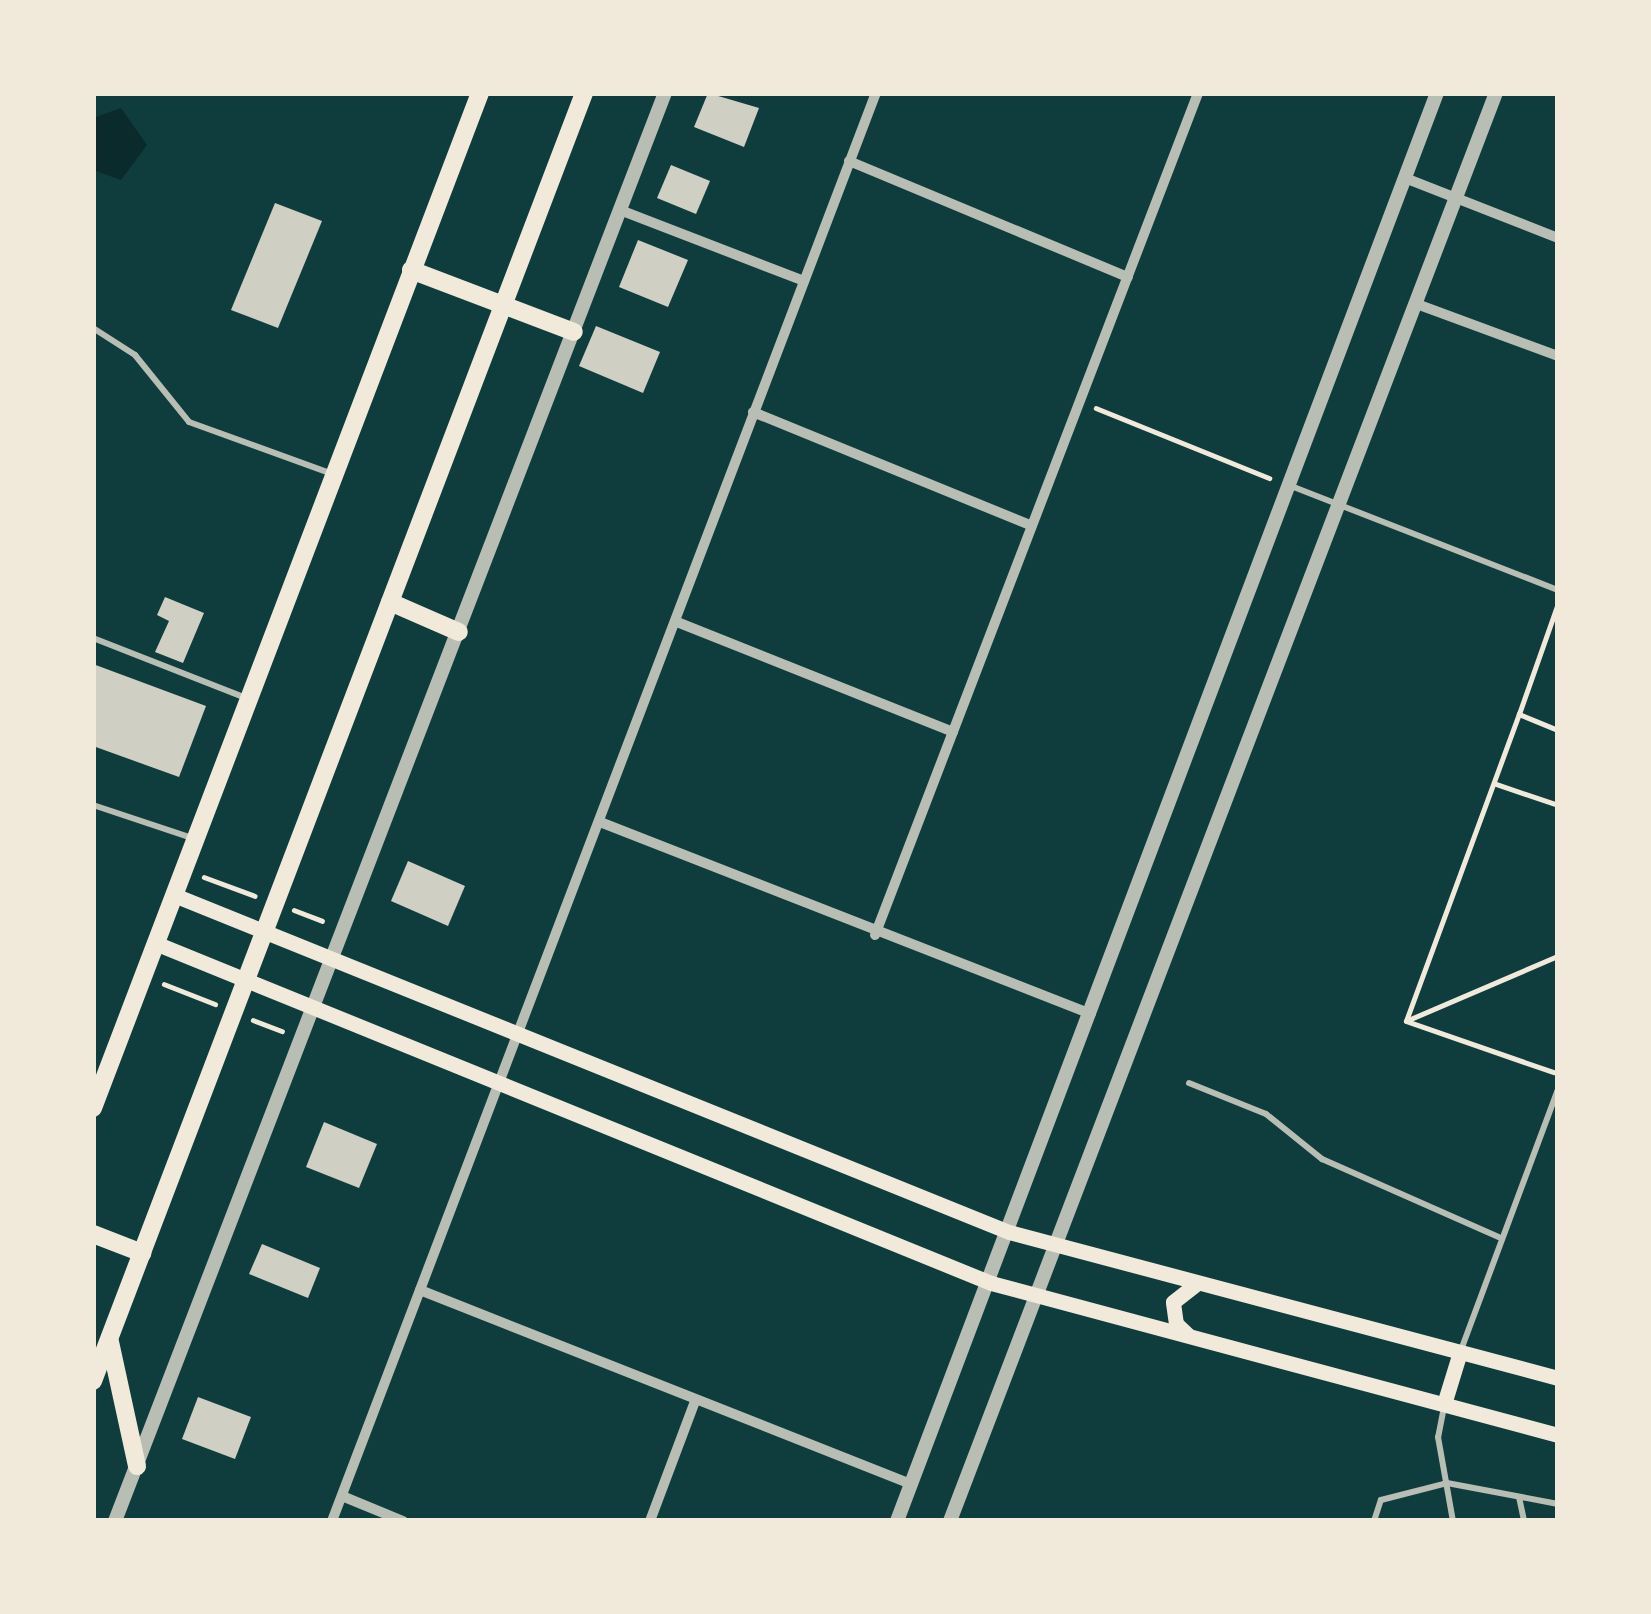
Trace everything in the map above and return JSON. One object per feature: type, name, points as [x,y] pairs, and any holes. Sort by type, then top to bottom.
[{"type":"main road","points":[[93,1108],[480,93]]},
{"type":"main road","points":[[93,1381],[584,93]]},
{"type":"main road","points":[[411,270],[574,332]]},
{"type":"main road","points":[[390,602],[459,632]]},
{"type":"main road","points":[[174,895],[1059,1250],[1558,1378]]},
{"type":"main road","points":[[155,943],[991,1283],[1558,1435]]},
{"type":"main road","points":[[93,1234],[142,1253]]},
{"type":"main road","points":[[1188,1336],[1176,1324],[1173,1301],[1195,1285]]},
{"type":"main road","points":[[109,1339],[137,1466]]},
{"type":"main road","points":[[1444,1404],[1460,1352]]},
{"type":"street","points":[[116,1521],[665,93]]},
{"type":"street","points":[[332,1521],[876,93]]},
{"type":"street","points":[[875,935],[1198,93]]},
{"type":"street","points":[[897,1521],[991,1283],[1437,93]]},
{"type":"street","points":[[950,1521],[1059,1250],[1496,93]]},
{"type":"street","points":[[849,161],[1128,277]]},
{"type":"street","points":[[1405,178],[1558,238]]},
{"type":"street","points":[[620,210],[804,281]]},
{"type":"street","points":[[1414,303],[1558,356]]},
{"type":"street","points":[[753,412],[1032,526]]},
{"type":"street","points":[[677,622],[953,732]]},
{"type":"street","points":[[600,822],[875,935],[1091,1014]]},
{"type":"street","points":[[421,1290],[694,1404],[911,1484]]},
{"type":"street","points":[[650,1521],[694,1404]]},
{"type":"street","points":[[342,1496],[403,1521]]},
{"type":"lane","points":[[93,328],[134,356],[189,422],[334,474]]},
{"type":"lane","points":[[1287,485],[1341,502],[1558,590]]},
{"type":"lane","points":[[93,638],[248,699]]},
{"type":"lane","points":[[93,805],[195,839]]},
{"type":"lane","points":[[1189,1084],[1266,1114],[1322,1159],[1499,1237]]},
{"type":"lane","points":[[1460,1352],[1499,1237],[1558,1089]]},
{"type":"lane","points":[[1444,1404],[1438,1437],[1453,1521]]},
{"type":"lane","points":[[1374,1521],[1381,1501],[1447,1483],[1558,1504]]},
{"type":"lane","points":[[1519,1497],[1524,1521]]},
{"type":"path","points":[[1080,401],[1287,485]]},
{"type":"path","points":[[1406,1021],[1558,604]]},
{"type":"path","points":[[1519,714],[1558,730]]},
{"type":"path","points":[[1496,784],[1558,805]]},
{"type":"path","points":[[1406,1021],[1558,956]]},
{"type":"path","points":[[1406,1021],[1558,1074]]},
{"type":"water","points":[[121,108],[147,145],[121,180],[93,170],[93,118]]},
{"type":"building","points":[[708,93],[759,108],[744,147],[694,127]]},
{"type":"building","points":[[671,165],[710,181],[696,214],[657,198]]},
{"type":"building","points":[[275,203],[322,221],[278,328],[231,310]]},
{"type":"building","points":[[638,240],[688,260],[668,307],[619,287]]},
{"type":"building","points":[[596,326],[660,352],[643,393],[579,366]]},
{"type":"building","points":[[165,597],[204,613],[183,663],[155,652],[169,621],[157,615]]},
{"type":"building","points":[[93,664],[206,706],[179,777],[93,746]]},
{"type":"building","points":[[408,861],[465,886],[448,926],[391,901]]},
{"type":"building","points":[[324,1122],[377,1144],[359,1188],[306,1167]]},
{"type":"building","points":[[262,1244],[320,1268],[308,1298],[249,1274]]},
{"type":"building","points":[[198,1397],[251,1417],[235,1459],[182,1439]]}]
